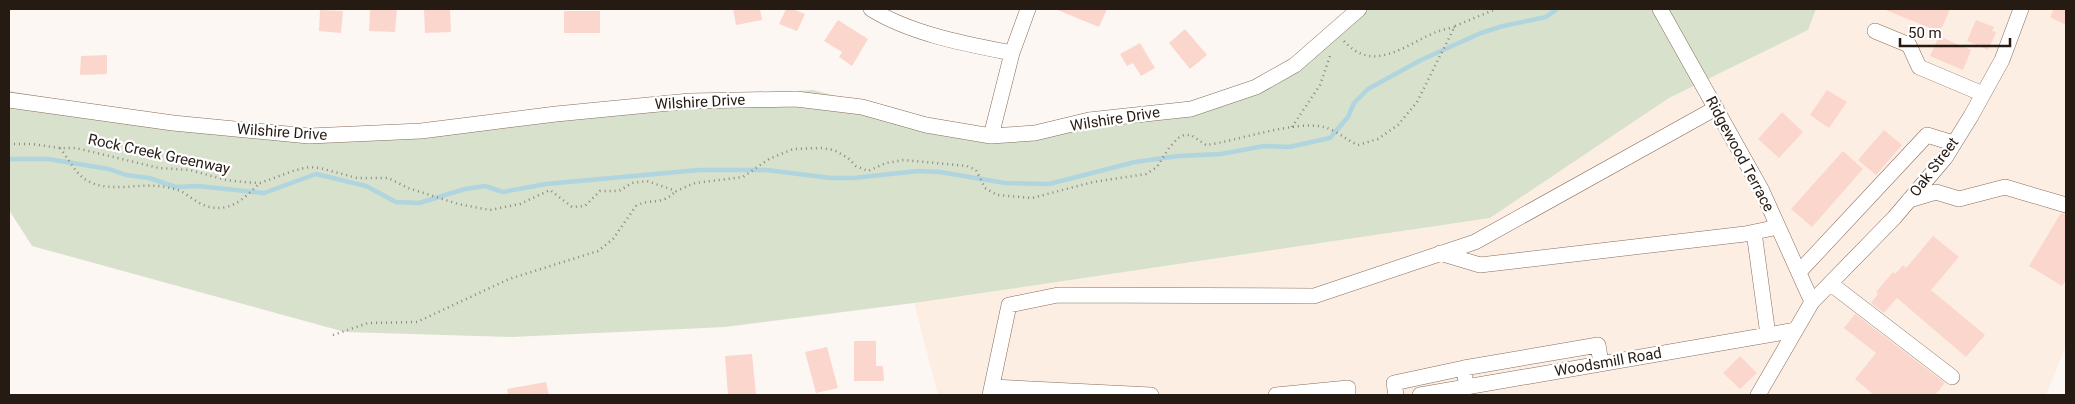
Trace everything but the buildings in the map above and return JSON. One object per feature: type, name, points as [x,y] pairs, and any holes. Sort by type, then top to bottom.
[{"type":"street","points":[[871,9],[900,24],[968,44],[1012,53]]},
{"type":"street","points":[[991,136],[1012,53],[1028,9]]},
{"type":"street","name":"Wilshire Drive","points":[[9,100],[173,123],[309,136],[421,131],[556,114],[690,101],[796,99],[862,107],[926,125],[991,136],[1035,133],[1089,120],[1190,109],[1256,87],[1295,65],[1359,9]]},
{"type":"street","name":"Ridgewood Terrace","points":[[1660,9],[1762,191],[1812,302]]},
{"type":"street","name":"Oak Street","points":[[1758,395],[1812,302],[1909,200],[1944,158],[2002,60],[2021,9]]},
{"type":"street","points":[[1874,31],[1909,45],[1919,67],[1983,94]]},
{"type":"street","points":[[1151,395],[991,391],[1009,305],[1058,295],[1314,296],[1475,242],[1716,108]]},
{"type":"street","points":[[1799,272],[1927,135],[1954,143]]},
{"type":"street","points":[[1909,200],[1936,192],[1959,199],[2005,187],[2066,205]]},
{"type":"street","points":[[1440,254],[1480,265],[1754,232],[1778,226]]},
{"type":"street","points":[[1754,232],[1768,334]]},
{"type":"street","points":[[1830,284],[1952,377]]},
{"type":"street","name":"Woodsmill Road","points":[[1420,395],[1467,388],[1484,390],[1601,363],[1796,330]]},
{"type":"street","points":[[1396,395],[1394,383],[1464,368],[1598,345],[1601,363]]},
{"type":"street","points":[[1464,368],[1467,388]]},
{"type":"street","points":[[1276,395],[1348,388],[1348,395]]},
{"type":"path","points":[[1336,30],[1351,49],[1361,54],[1378,56],[1400,50],[1436,32],[1496,9]]},
{"type":"path","points":[[333,335],[368,323],[417,322],[509,279],[598,251],[613,239],[636,206],[641,203],[664,201],[676,191],[694,183],[743,177],[770,160],[793,149],[821,148],[834,150],[848,158],[856,166],[868,171],[886,163],[904,160],[966,166],[976,170],[985,188],[997,195],[1032,198],[1093,182],[1146,174],[1157,167],[1169,148],[1178,138],[1184,135],[1191,135],[1206,144],[1292,127],[1323,127],[1342,135],[1353,143],[1362,145],[1378,139],[1398,125],[1417,102],[1455,26]]},
{"type":"path","points":[[1292,127],[1320,85],[1329,60],[1336,30]]},
{"type":"path","name":"Rock Creek Greenway","points":[[9,144],[76,148],[159,168],[190,170],[226,180],[259,184],[309,167],[357,178],[388,178],[423,193],[490,210],[520,204],[550,190],[557,194],[567,205],[578,207],[590,202],[600,191],[619,191],[632,183],[647,181],[676,191]]},
{"type":"path","points":[[60,148],[76,171],[90,182],[110,187],[151,185],[177,190],[197,203],[212,208],[226,207],[242,200],[259,184]]},
{"type":"shaded area","points":[[1816,9],[2066,9],[2066,346],[2046,395],[938,395],[914,303],[1490,218],[1669,98],[1808,30]]},
{"type":"green space","points":[[1356,9],[1816,9],[1808,30],[1669,98],[1490,218],[914,303],[725,327],[512,337],[345,332],[32,246],[9,210],[9,91],[244,130],[451,129],[750,94],[813,90],[981,133],[1097,123],[1260,89]]},
{"type":"waterway","points":[[9,159],[48,159],[109,169],[126,175],[149,178],[176,187],[198,186],[264,193],[316,174],[366,186],[396,202],[419,203],[465,189],[485,186],[503,192],[546,184],[699,170],[766,170],[831,178],[853,178],[918,171],[940,172],[1005,183],[1049,184],[1135,162],[1178,156],[1221,154],[1264,146],[1289,147],[1330,138],[1348,117],[1354,103],[1368,89],[1421,60],[1481,33],[1503,26],[1546,17],[1557,9]]}]
